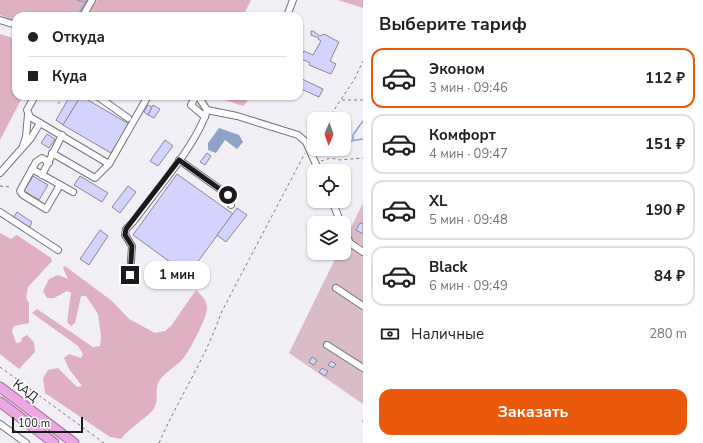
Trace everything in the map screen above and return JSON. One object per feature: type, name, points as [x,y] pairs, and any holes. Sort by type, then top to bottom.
[{"type":"highway","name":"КАД","points":[[0,387],[74,443]]},
{"type":"highway","name":"КАД","points":[[0,402],[54,443]]},
{"type":"street","points":[[85,12],[92,0]]},
{"type":"street","points":[[288,12],[293,0]]},
{"type":"street","points":[[0,20],[12,24]]},
{"type":"street","points":[[22,147],[26,137],[29,106],[33,100]]},
{"type":"street","points":[[103,100],[128,118]]},
{"type":"street","points":[[52,153],[95,178],[109,164],[146,100]]},
{"type":"street","points":[[194,100],[191,105],[206,113],[257,121],[298,135],[307,146]]},
{"type":"street","points":[[130,275],[132,246],[125,235],[126,229],[179,160],[202,125],[206,113],[199,100]]},
{"type":"street","points":[[28,114],[40,123],[109,164]]},
{"type":"street","points":[[0,173],[31,138],[40,123]]},
{"type":"street","points":[[42,175],[62,135]]},
{"type":"street","points":[[312,156],[316,163]]},
{"type":"street","points":[[49,163],[42,158],[36,162],[20,191],[23,195],[46,209],[60,185]]},
{"type":"street","points":[[179,160],[228,195],[231,205]]},
{"type":"street","points":[[32,169],[73,192]]},
{"type":"street","points":[[0,212],[58,250]]},
{"type":"street","points":[[351,244],[363,252]]},
{"type":"street","points":[[336,288],[363,306]]},
{"type":"street","points":[[327,345],[363,368]]},
{"type":"street","points":[[0,424],[26,443]]},
{"type":"path","points":[[333,112],[354,80],[363,61]]},
{"type":"path","points":[[58,104],[61,100]]},
{"type":"path","points":[[341,100],[363,100]]},
{"type":"path","points":[[159,443],[173,411],[214,334],[221,313],[307,149]]},
{"type":"path","points":[[316,163],[331,158],[340,160],[363,158]]},
{"type":"path","points":[[0,186],[11,188]]},
{"type":"path","points":[[0,367],[104,443]]},
{"type":"shaded area","points":[[0,0],[89,0],[82,12],[12,12],[12,20],[0,15]]},
{"type":"shaded area","points":[[97,0],[251,0],[245,12],[90,12]]},
{"type":"shaded area","points":[[338,0],[363,0],[363,8]]},
{"type":"shaded area","points":[[0,34],[12,39],[12,100],[21,100],[0,140]]},
{"type":"shaded area","points":[[225,100],[247,100],[243,106]]},
{"type":"shaded area","points":[[363,203],[363,404],[289,353],[335,260],[351,260],[351,228]]},
{"type":"shaded area","points":[[0,233],[11,239],[17,235],[51,258],[52,261],[28,287],[26,298],[29,303],[29,323],[14,326],[12,331],[16,343],[21,342],[22,338],[27,335],[34,342],[35,352],[19,369],[0,354]]},
{"type":"shaded area","points":[[65,266],[112,301],[129,319],[155,333],[165,331],[171,326],[196,290],[206,303],[207,308],[204,319],[189,350],[182,360],[159,381],[155,407],[121,439],[110,437],[45,393],[43,378],[48,370],[58,368],[77,387],[82,386],[69,369],[64,358],[69,354],[81,358],[83,354],[78,346],[32,313],[37,309],[93,347],[100,346],[101,336],[98,314],[86,296],[81,296],[75,323],[71,326],[67,322],[71,293],[67,291],[54,298],[47,298],[43,291],[49,279],[58,275],[68,279],[63,268]]},
{"type":"water","points":[[219,128],[239,135],[243,142],[237,149],[225,140],[216,153],[208,150],[208,143]]},
{"type":"building","points":[[311,31],[313,31],[320,36],[324,34],[339,42],[330,61],[336,64],[331,74],[309,65],[310,63],[303,60],[304,51],[313,55],[321,41],[318,39],[319,38],[311,35]]},
{"type":"building","points":[[303,79],[323,89],[319,97],[303,90]]},
{"type":"building","points":[[68,100],[79,100],[63,125],[56,120]]},
{"type":"building","points":[[79,100],[88,100],[129,124],[111,153],[63,125]]},
{"type":"building","points":[[148,105],[152,107],[148,115],[144,112]]},
{"type":"building","points":[[153,105],[160,109],[154,118],[148,115]]},
{"type":"building","points":[[47,134],[55,139],[49,148],[41,143]]},
{"type":"building","points":[[165,140],[173,146],[158,166],[150,161]]},
{"type":"building","points":[[207,153],[211,156],[205,165],[200,162]]},
{"type":"building","points":[[177,174],[233,214],[188,275],[133,235]]},
{"type":"building","points":[[33,176],[48,185],[39,200],[24,191]]},
{"type":"building","points":[[80,176],[108,193],[102,202],[74,185]]},
{"type":"building","points":[[128,186],[136,192],[120,213],[112,207]]},
{"type":"building","points":[[237,208],[247,215],[226,242],[217,235]]},
{"type":"building","points":[[17,212],[32,222],[29,228],[13,218]]},
{"type":"building","points":[[360,223],[363,224],[363,234],[356,230]]},
{"type":"building","points":[[100,230],[108,236],[89,265],[80,259]]},
{"type":"building","points":[[312,357],[317,360],[314,365],[309,362]]},
{"type":"building","points":[[331,361],[336,364],[333,368],[328,365]]},
{"type":"building","points":[[322,368],[328,371],[325,376],[319,372]]},
{"type":"waterway","points":[[77,0],[84,2]]},
{"type":"waterway","points":[[80,12],[87,0]]},
{"type":"waterway","points":[[353,140],[353,135],[363,121]]},
{"type":"waterway","points":[[351,141],[363,139]]},
{"type":"route","points":[[130,275],[132,246],[131,242],[125,235],[126,229],[133,222],[179,160],[228,195]]}]
